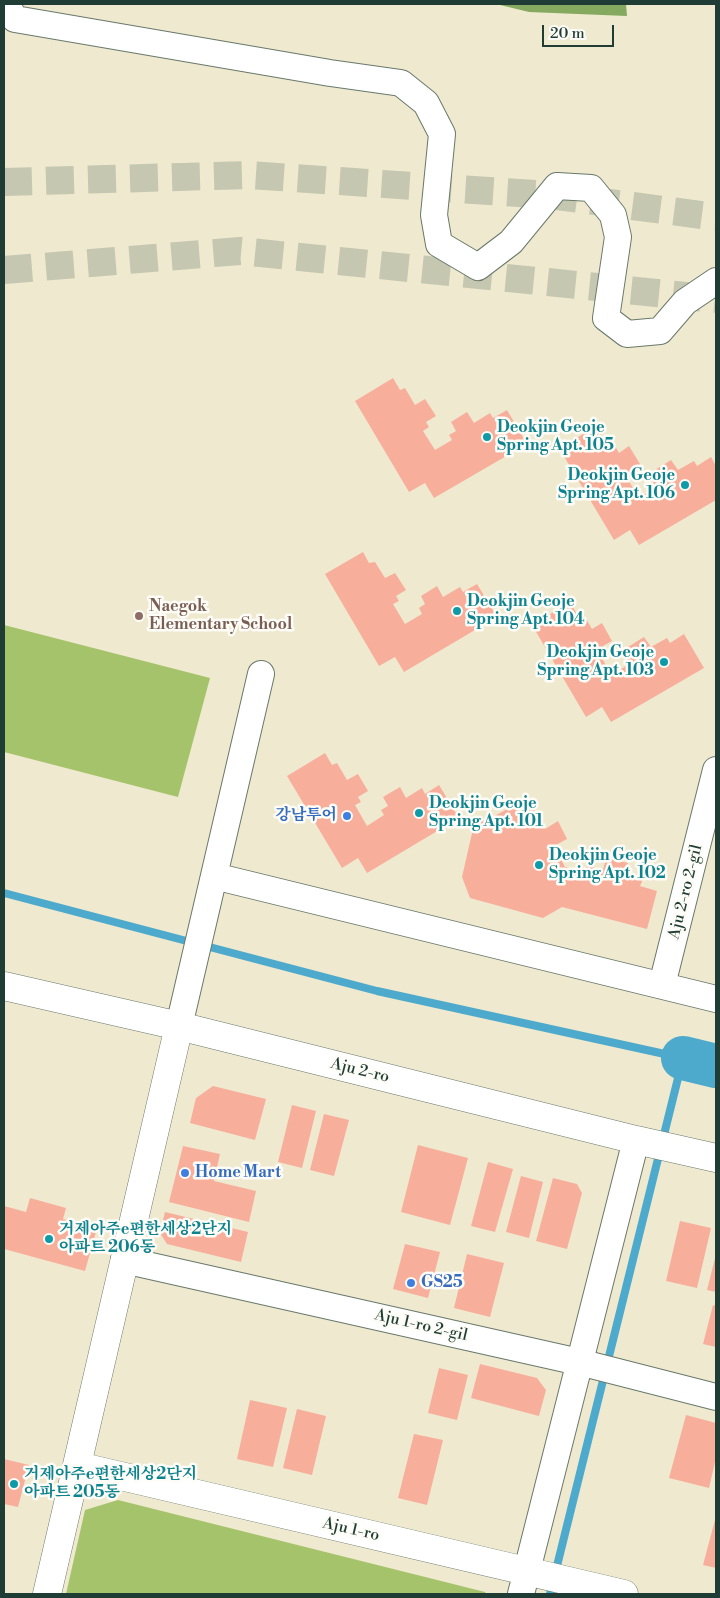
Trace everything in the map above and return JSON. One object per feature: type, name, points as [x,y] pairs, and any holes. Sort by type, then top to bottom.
[{"type":"street","points":[[6,4],[15,19],[330,73],[402,83],[426,103],[442,134],[434,215],[439,244],[478,267],[511,242],[557,186],[591,188],[613,215],[618,237],[606,318],[627,334],[660,331],[685,302],[716,281]]},
{"type":"street","points":[[47,1594],[261,674]]},
{"type":"street","name":"Aju 2-ro 2-gil","points":[[662,985],[716,770]]},
{"type":"street","points":[[214,876],[716,999]]},
{"type":"street","name":"Aju 2-ro","points":[[4,986],[179,1026],[636,1140],[716,1158]]},
{"type":"street","points":[[525,1583],[636,1140]]},
{"type":"street","name":"Aju 1-ro 2-gil","points":[[124,1260],[579,1362],[716,1397]]},
{"type":"street","name":"Aju 1-ro","points":[[78,1466],[525,1583],[582,1583],[624,1594]]},
{"type":"green space","points":[[496,4],[626,4],[627,16],[529,12]]},
{"type":"green space","points":[[4,625],[210,678],[178,797],[4,752]]},
{"type":"green space","points":[[118,1500],[485,1592],[486,1594],[66,1594],[85,1510]]},
{"type":"building","name":"Deokjin Geoje Spring Apt. 105","points":[[393,378],[400,390],[405,388],[415,405],[425,399],[436,416],[426,422],[429,427],[423,431],[435,450],[452,440],[449,435],[456,431],[451,422],[467,412],[474,423],[490,413],[493,418],[507,410],[527,444],[434,498],[425,483],[409,492],[355,401]]},
{"type":"building","name":"Deokjin Geoje Spring Apt. 106","points":[[597,426],[603,437],[609,435],[619,453],[629,446],[640,464],[630,470],[633,475],[627,478],[639,498],[656,488],[653,482],[660,478],[655,470],[671,460],[678,470],[694,461],[697,466],[711,457],[716,466],[716,500],[639,545],[630,530],[614,540],[559,448]]},
{"type":"building","name":"Deokjin Geoje Spring Apt. 104","points":[[363,552],[369,563],[375,562],[385,578],[395,573],[406,590],[396,596],[399,601],[393,604],[405,624],[422,614],[419,608],[425,604],[421,596],[437,586],[443,597],[460,587],[463,592],[477,584],[497,617],[404,672],[395,657],[379,666],[325,574]]},
{"type":"building","name":"Deokjin Geoje Spring Apt. 103","points":[[570,602],[577,614],[582,612],[592,629],[602,623],[612,641],[603,646],[606,651],[600,655],[612,675],[629,664],[626,659],[633,655],[628,647],[644,637],[651,647],[667,638],[670,643],[684,634],[704,668],[611,722],[602,707],[586,717],[532,625]]},
{"type":"building","name":"Deokjin Geoje Spring Apt. 101","points":[[325,753],[332,765],[337,763],[347,780],[358,774],[368,791],[358,797],[361,802],[355,805],[367,826],[384,815],[381,810],[388,806],[383,797],[400,787],[406,798],[422,788],[425,794],[439,785],[459,818],[367,873],[358,858],[342,868],[287,776]]},
{"type":"building","name":"Deokjin Geoje Spring Apt. 102","points":[[528,798],[545,829],[558,821],[567,839],[554,846],[565,867],[585,872],[587,866],[603,870],[606,858],[628,863],[625,874],[643,879],[640,886],[657,891],[647,929],[562,907],[543,918],[470,898],[462,877],[475,820],[485,821]]},
{"type":"building","points":[[213,1086],[266,1099],[255,1140],[190,1123],[196,1098]]},
{"type":"building","points":[[292,1105],[316,1111],[302,1168],[278,1162]]},
{"type":"building","points":[[324,1114],[349,1120],[334,1176],[310,1170]]},
{"type":"building","points":[[418,1145],[468,1158],[450,1225],[401,1212]]},
{"type":"building","points":[[183,1146],[220,1154],[214,1181],[256,1191],[249,1222],[169,1202]]},
{"type":"building","points":[[488,1162],[513,1169],[495,1232],[471,1226]]},
{"type":"building","points":[[521,1176],[543,1182],[529,1238],[506,1232]]},
{"type":"building","points":[[553,1178],[577,1184],[582,1193],[567,1249],[536,1241]]},
{"type":"building","name":"거제아주e편한세상2단지 아파트 206동","points":[[30,1198],[66,1208],[63,1219],[97,1228],[85,1271],[4,1249],[4,1206],[26,1212]]},
{"type":"building","points":[[165,1212],[248,1232],[241,1262],[167,1244],[160,1233]]},
{"type":"building","points":[[680,1221],[711,1228],[697,1288],[666,1281]]},
{"type":"building","points":[[405,1244],[440,1252],[428,1298],[393,1289]]},
{"type":"building","points":[[467,1254],[504,1263],[490,1317],[454,1308]]},
{"type":"building","points":[[716,1254],[716,1292],[707,1290]]},
{"type":"building","points":[[713,1305],[716,1306],[716,1347],[703,1344]]},
{"type":"building","points":[[480,1364],[537,1378],[546,1390],[539,1416],[471,1398]]},
{"type":"building","points":[[439,1368],[468,1375],[457,1420],[428,1413]]},
{"type":"building","points":[[250,1400],[287,1408],[273,1467],[237,1459]]},
{"type":"building","points":[[297,1409],[326,1416],[312,1475],[283,1468]]},
{"type":"building","points":[[686,1415],[716,1423],[716,1458],[709,1488],[669,1478]]},
{"type":"building","points":[[414,1434],[443,1440],[427,1505],[398,1498]]},
{"type":"building","name":"거제아주e편한세상2단지 아파트 205동","points":[[4,1459],[29,1465],[18,1507],[4,1504]]},
{"type":"building","points":[[716,1516],[716,1568],[703,1565]]},
{"type":"waterway","points":[[4,893],[377,991],[683,1058],[550,1594]]},
{"type":"waterway","points":[[683,1058],[716,1066]]},
{"type":"tunnel","points":[[4,182],[248,175],[549,195],[716,217]]},
{"type":"tunnel","points":[[4,270],[240,251],[716,299]]},
{"type":"place","name":"Deokjin Geoje Spring Apt. 105","points":[[487,437]]},
{"type":"place","name":"Deokjin Geoje Spring Apt. 106","points":[[685,485]]},
{"type":"place","name":"Deokjin Geoje Spring Apt. 104","points":[[457,611]]},
{"type":"place","name":"Naegok Elementary School","points":[[139,616]]},
{"type":"place","name":"Deokjin Geoje Spring Apt. 103","points":[[664,662]]},
{"type":"place","name":"Deokjin Geoje Spring Apt. 101","points":[[419,813]]},
{"type":"place","name":"강남투어","points":[[347,816]]},
{"type":"place","name":"Deokjin Geoje Spring Apt. 102","points":[[539,865]]},
{"type":"place","name":"Home Mart","points":[[185,1173]]},
{"type":"place","name":"거제아주e편한세상2단지 아파트 206동","points":[[49,1239]]},
{"type":"place","name":"GS25","points":[[411,1283]]},
{"type":"place","name":"거제아주e편한세상2단지 아파트 205동","points":[[14,1484]]}]
